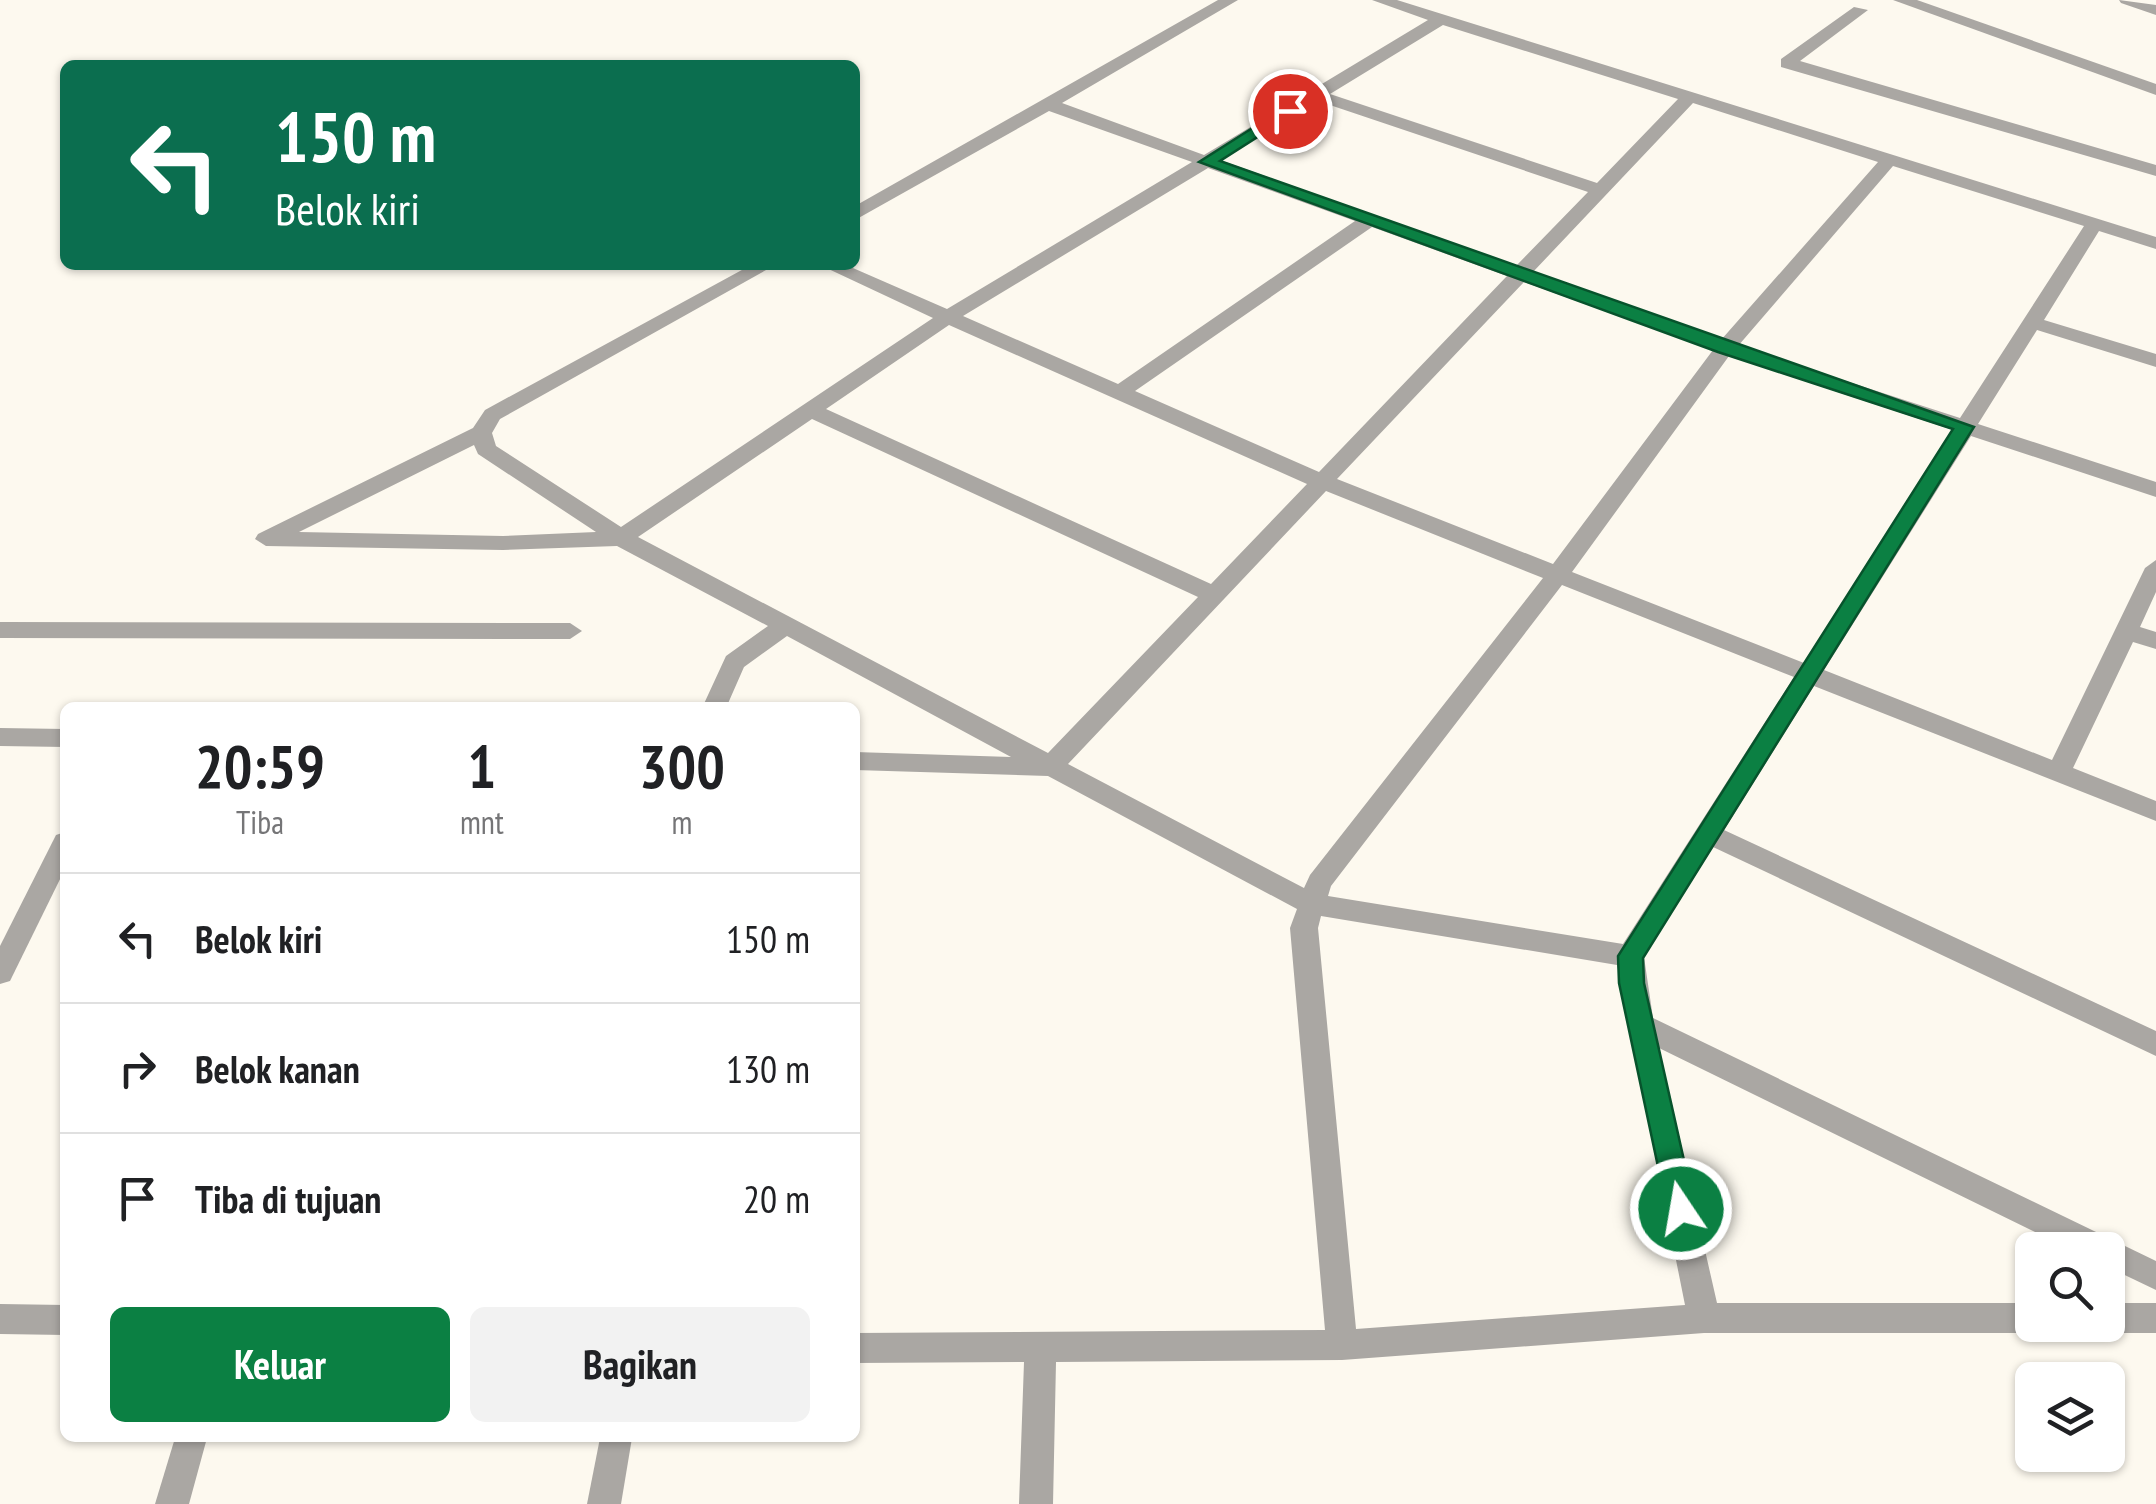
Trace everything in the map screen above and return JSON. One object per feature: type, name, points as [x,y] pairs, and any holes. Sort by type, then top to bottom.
[{"type":"street","points":[[860,211],[1230,0]]},
{"type":"street","points":[[1380,0],[2156,244]]},
{"type":"street","points":[[1832,0],[1866,5]]},
{"type":"street","points":[[1900,0],[2156,90]]},
{"type":"street","points":[[2127,0],[2156,10]]},
{"type":"street","points":[[1866,5],[1787,63],[2156,171]]},
{"type":"street","points":[[756,270],[492,415],[481,433],[266,539],[503,543],[621,538],[948,316],[1440,20]]},
{"type":"street","points":[[1317,94],[1600,190]]},
{"type":"street","points":[[860,761],[1050,767],[1689,97]]},
{"type":"street","points":[[1047,104],[1724,348],[2156,490]]},
{"type":"street","points":[[1342,1346],[1305,949],[1304,928],[1319,882],[1556,577],[1724,348],[1888,162]]},
{"type":"street","points":[[1120,392],[1370,220]]},
{"type":"street","points":[[1704,1318],[1644,1027],[1631,983],[1630,956],[2094,224]]},
{"type":"street","points":[[842,270],[1322,482],[2156,811]]},
{"type":"street","points":[[2031,322],[2156,361]]},
{"type":"street","points":[[811,410],[1214,595]]},
{"type":"street","points":[[481,433],[486,449],[621,538],[1310,904],[1630,956]]},
{"type":"street","points":[[2059,771],[2156,568]]},
{"type":"street","points":[[717,702],[734,662],[785,626]]},
{"type":"street","points":[[0,630],[570,631]]},
{"type":"street","points":[[2124,630],[2156,642]]},
{"type":"street","points":[[0,738],[60,738]]},
{"type":"street","points":[[1706,832],[2156,1044]]},
{"type":"street","points":[[0,973],[60,852]]},
{"type":"street","points":[[1644,1027],[2066,1232]]},
{"type":"street","points":[[2125,1261],[2156,1276]]},
{"type":"street","points":[[860,1348],[1342,1346],[1704,1318],[2015,1318]]},
{"type":"street","points":[[2125,1318],[2156,1318]]},
{"type":"street","points":[[0,1319],[60,1320]]},
{"type":"street","points":[[1036,1504],[1040,1347]]},
{"type":"street","points":[[172,1504],[191,1442]]},
{"type":"street","points":[[604,1504],[614,1442]]},
{"type":"route","points":[[1290,111],[1207,162],[1724,348],[1964,427],[1630,956],[1631,983],[1644,1027],[1681,1209]]}]
